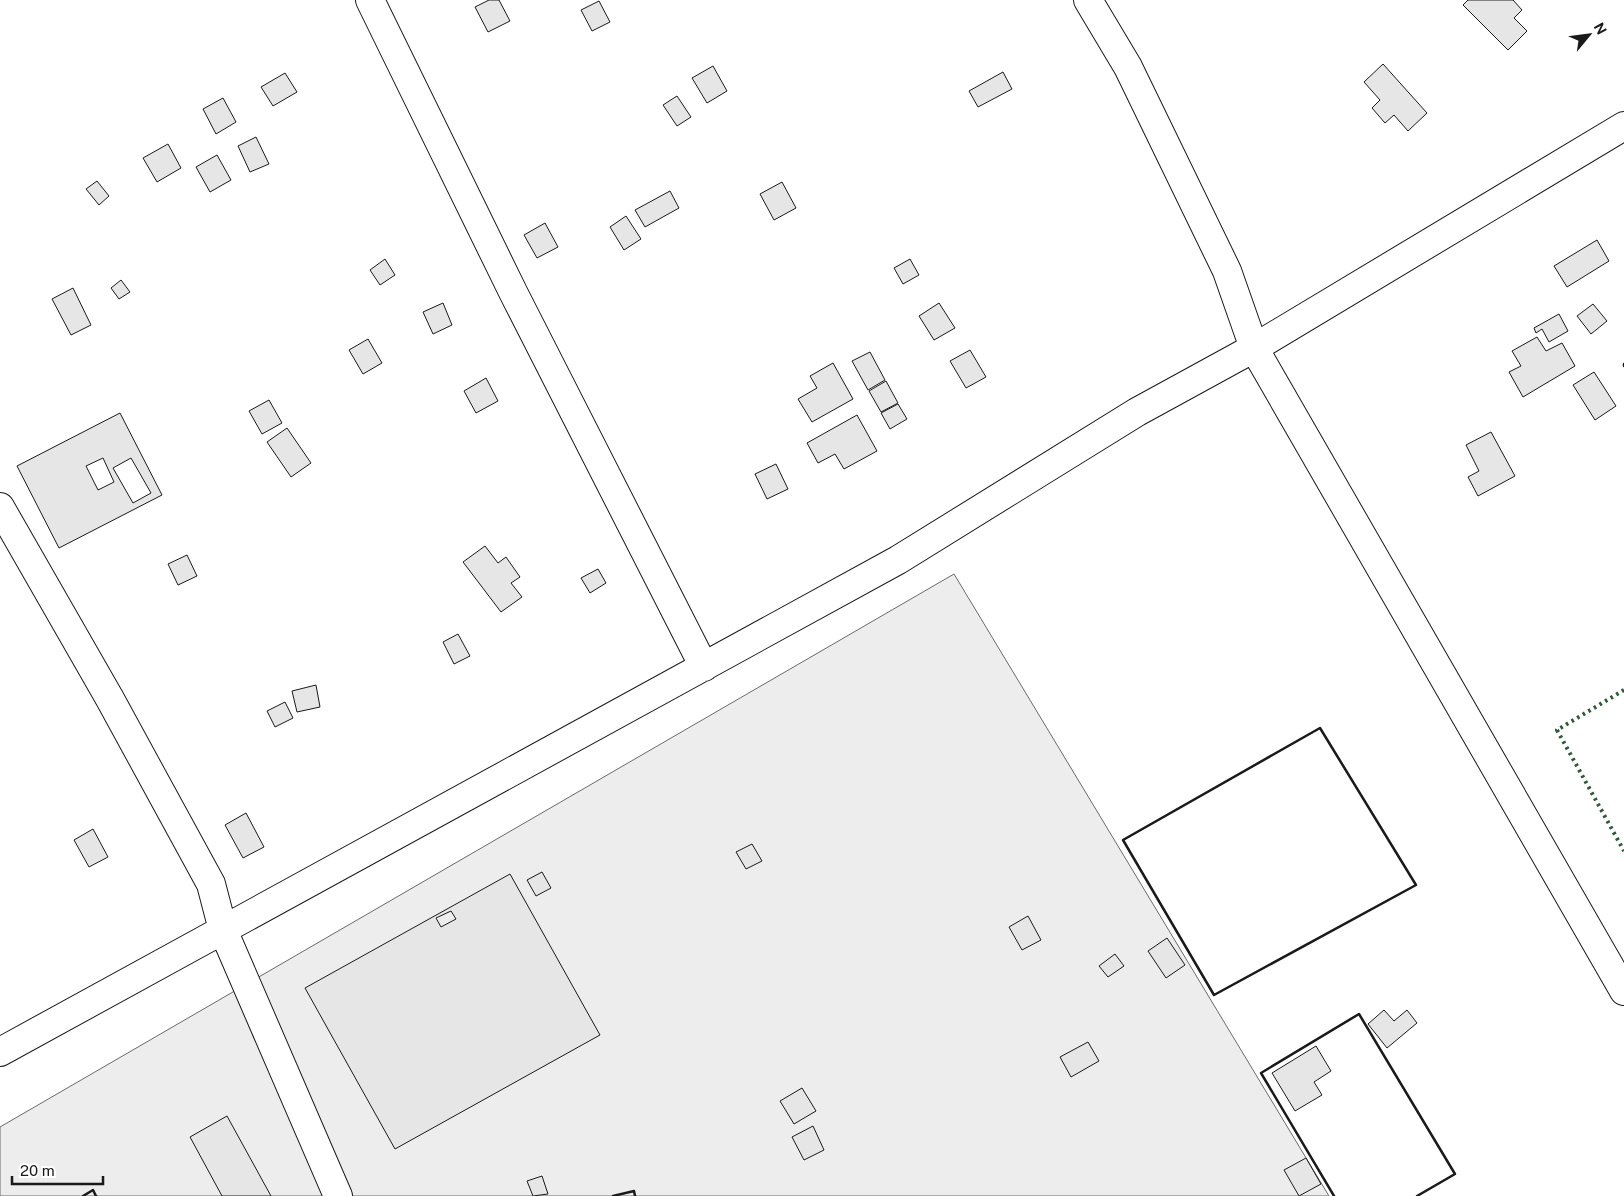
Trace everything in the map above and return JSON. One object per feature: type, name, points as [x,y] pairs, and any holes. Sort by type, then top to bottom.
[{"type":"street","points":[[370,0],[513,292],[704,667]]},
{"type":"street","points":[[1088,0],[1128,67],[1227,271],[1254,348],[1622,982]]},
{"type":"street","points":[[0,1052],[898,560],[1137,412],[1254,348],[1624,126]]},
{"type":"street","points":[[0,507],[110,699],[211,884],[223,930],[338,1196]]},
{"type":"shaded area","points":[[954,574],[1329,1196],[0,1196],[0,1127]]},
{"type":"building","points":[[489,0],[499,0],[510,21],[488,32],[475,7]]},
{"type":"building","points":[[1468,0],[1513,0],[1522,10],[1514,18],[1527,31],[1508,50],[1463,5]]},
{"type":"building","points":[[599,1],[610,22],[592,31],[581,10]]},
{"type":"building","points":[[1383,64],[1427,113],[1408,131],[1394,115],[1385,123],[1372,108],[1380,100],[1364,82]]},
{"type":"building","points":[[713,66],[727,91],[707,103],[692,78]]},
{"type":"building","points":[[1003,72],[1012,89],[978,107],[969,91]]},
{"type":"building","points":[[285,73],[297,92],[273,106],[261,87]]},
{"type":"building","points":[[677,96],[691,117],[677,126],[663,105]]},
{"type":"building","points":[[223,98],[236,122],[216,134],[203,109]]},
{"type":"building","points":[[256,137],[269,164],[250,172],[238,146]]},
{"type":"building","points":[[168,144],[181,168],[157,182],[143,158]]},
{"type":"building","points":[[217,155],[231,180],[210,192],[196,167]]},
{"type":"building","points":[[97,181],[109,196],[99,205],[86,189]]},
{"type":"building","points":[[782,182],[796,208],[774,220],[760,194]]},
{"type":"building","points":[[670,191],[679,208],[645,227],[635,210]]},
{"type":"building","points":[[626,216],[641,239],[624,250],[610,227]]},
{"type":"building","points":[[545,223],[558,247],[537,258],[524,235]]},
{"type":"building","points":[[1597,240],[1609,261],[1567,287],[1554,266]]},
{"type":"building","points":[[385,259],[395,275],[380,285],[370,270]]},
{"type":"building","points":[[910,259],[919,275],[903,284],[894,268]]},
{"type":"building","points":[[121,280],[130,292],[119,299],[111,288]]},
{"type":"building","points":[[73,288],[91,325],[71,335],[52,299]]},
{"type":"building","points":[[443,303],[452,325],[433,334],[423,312]]},
{"type":"building","points":[[939,303],[955,328],[934,340],[919,316]]},
{"type":"building","points":[[1593,304],[1607,321],[1591,334],[1577,316]]},
{"type":"building","points":[[1559,314],[1568,331],[1549,342],[1542,329],[1536,333],[1534,328]]},
{"type":"building","points":[[1537,337],[1546,351],[1562,343],[1575,366],[1523,397],[1509,372],[1521,366],[1512,351]]},
{"type":"building","points":[[368,339],[382,363],[363,374],[349,350]]},
{"type":"building","points":[[970,350],[986,377],[966,388],[950,361]]},
{"type":"building","points":[[870,352],[885,380],[868,390],[852,361]]},
{"type":"building","points":[[833,363],[853,399],[812,422],[798,399],[817,388],[810,376]]},
{"type":"building","points":[[1594,372],[1616,406],[1595,420],[1573,385]]},
{"type":"building","points":[[486,378],[498,401],[476,413],[464,391]]},
{"type":"building","points":[[886,381],[898,403],[881,412],[869,391]]},
{"type":"building","points":[[269,400],[282,423],[262,434],[249,411]]},
{"type":"building","points":[[898,404],[907,419],[890,429],[881,413]]},
{"type":"building","points":[[120,413],[162,495],[59,548],[17,466]],"holes":[[[103,458],[114,482],[98,490],[86,466]],[[131,458],[151,493],[133,503],[113,468]]]},
{"type":"building","points":[[857,415],[877,451],[844,469],[835,454],[818,463],[807,443]]},
{"type":"building","points":[[287,428],[311,463],[291,477],[267,442]]},
{"type":"building","points":[[1491,432],[1515,476],[1478,496],[1468,477],[1479,471],[1466,445]]},
{"type":"building","points":[[776,464],[788,489],[767,499],[755,474]]},
{"type":"building","points":[[485,546],[498,563],[506,557],[520,577],[511,583],[522,597],[501,612],[463,562]]},
{"type":"building","points":[[187,555],[197,576],[178,585],[168,564]]},
{"type":"building","points":[[598,569],[606,583],[590,593],[581,578]]},
{"type":"building","points":[[458,634],[470,656],[454,664],[443,642]]},
{"type":"building","points":[[316,685],[320,707],[297,712],[292,691]]},
{"type":"building","points":[[285,702],[293,718],[275,727],[267,711]]},
{"type":"building","points":[[246,813],[264,847],[243,858],[225,825]]},
{"type":"building","points":[[93,829],[108,857],[89,867],[74,840]]},
{"type":"building","points":[[752,844],[762,861],[746,869],[736,852]]},
{"type":"building","points":[[542,872],[551,888],[536,896],[527,880]]},
{"type":"building","points":[[510,874],[600,1035],[395,1149],[305,988]],"holes":[[[451,911],[456,919],[441,927],[436,918]]]},
{"type":"building","points":[[1028,916],[1041,940],[1022,950],[1009,927]]},
{"type":"building","points":[[1167,938],[1185,965],[1166,978],[1148,951]]},
{"type":"building","points":[[1115,954],[1124,966],[1108,977],[1099,966]]},
{"type":"building","points":[[1384,1010],[1394,1021],[1407,1010],[1417,1023],[1387,1048],[1368,1024]]},
{"type":"building","points":[[1088,1042],[1099,1061],[1071,1077],[1060,1057]]},
{"type":"building","points":[[1316,1046],[1331,1071],[1314,1082],[1322,1095],[1295,1111],[1272,1073]]},
{"type":"building","points":[[802,1088],[816,1111],[794,1124],[780,1101]]},
{"type":"building","points":[[227,1116],[271,1196],[222,1196],[190,1137]]},
{"type":"building","points":[[813,1126],[824,1150],[804,1160],[792,1137]]},
{"type":"building","points":[[1306,1158],[1321,1184],[1299,1196],[1284,1170]]},
{"type":"building","points":[[542,1176],[548,1194],[533,1196],[527,1181]]},
{"type":"hedge","points":[[1624,690],[1557,730],[1624,851]]},
{"type":"wall","points":[[1320,728],[1416,885],[1214,995],[1123,840],[1320,728]]},
{"type":"wall","points":[[1334,1196],[1261,1073],[1359,1014],[1455,1174],[1417,1196]]},
{"type":"wall","points":[[83,1196],[93,1190],[96,1196]]},
{"type":"wall","points":[[613,1196],[634,1191],[635,1196]]}]
